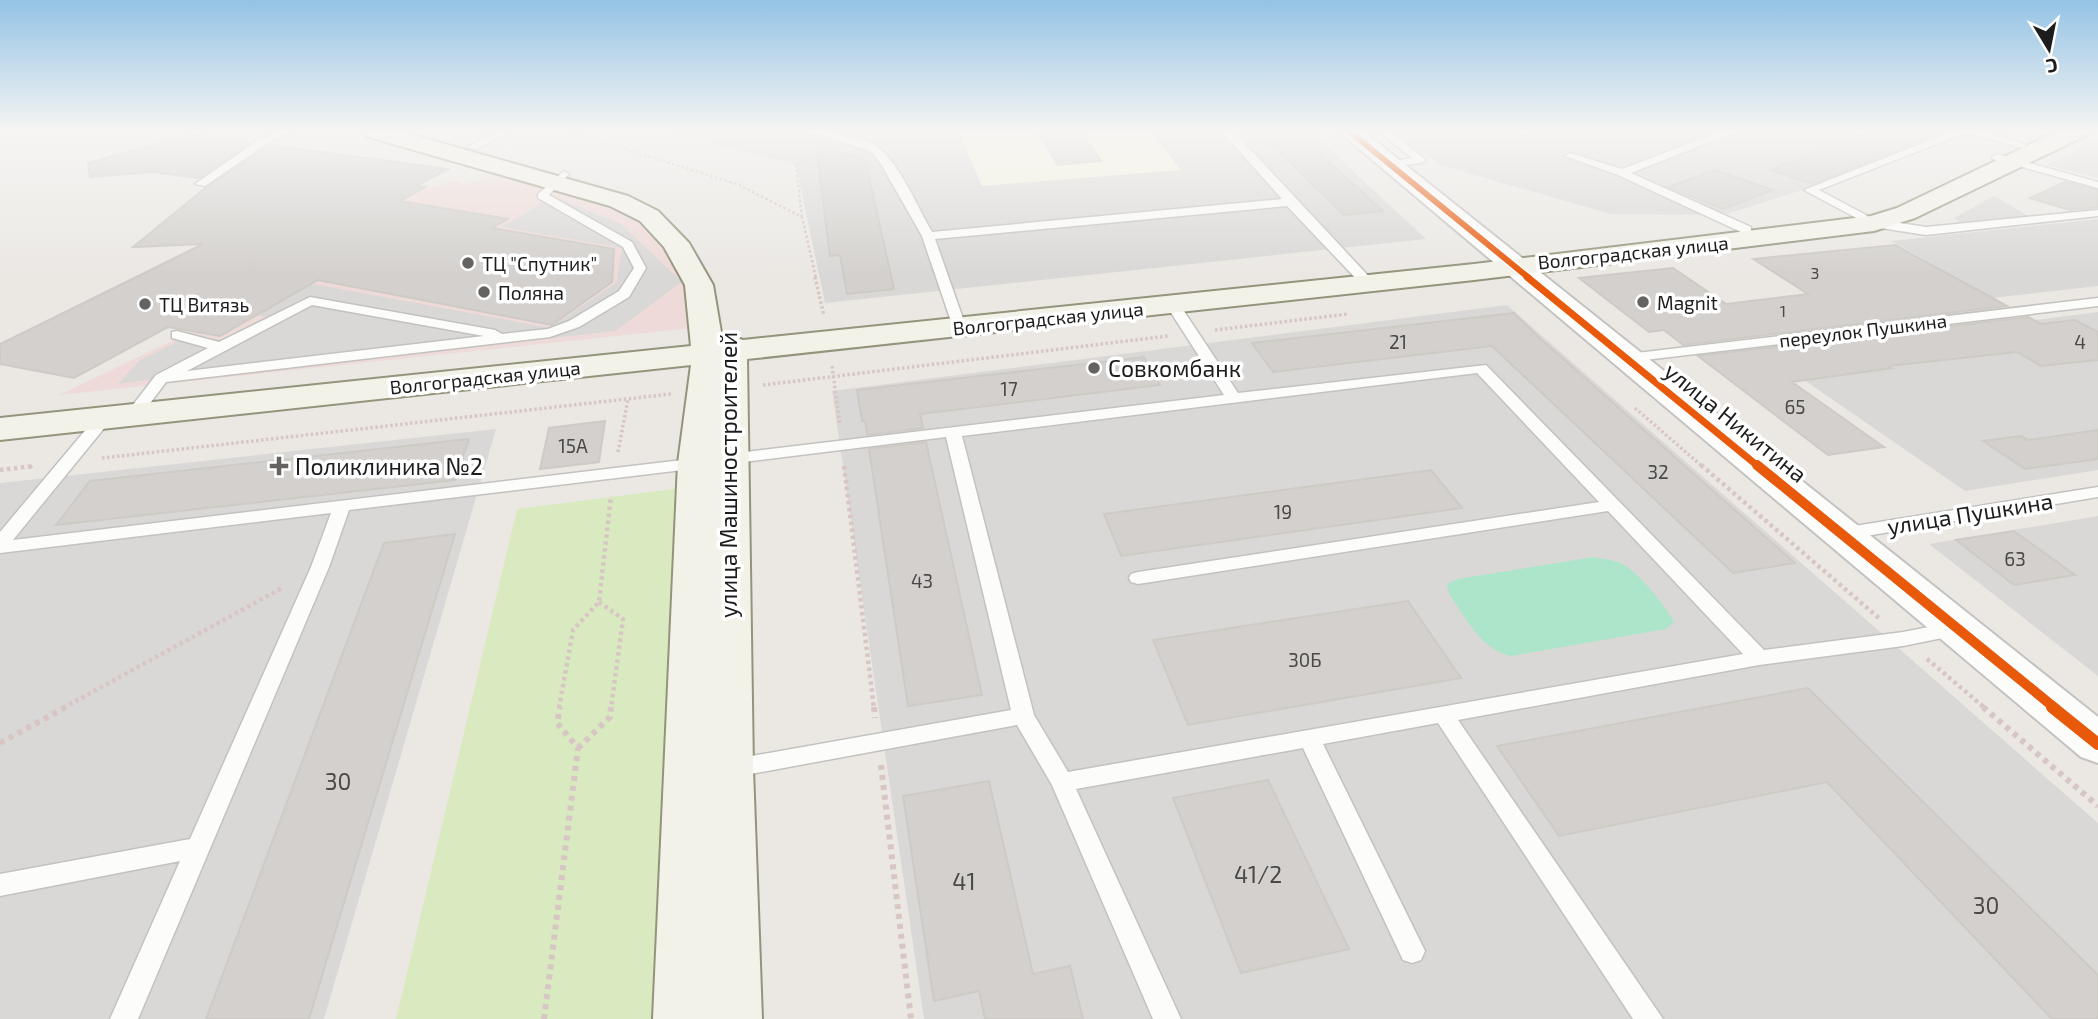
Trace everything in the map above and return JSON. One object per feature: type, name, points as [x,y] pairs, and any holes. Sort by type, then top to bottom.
[{"type":"main road","points":[[559,179],[619,201],[649,216],[676,243],[699,285],[719,345],[683,1019]]},
{"type":"main road","name":"Волгоградская улица","points":[[1508,261],[1868,220],[1906,213],[1967,179]]},
{"type":"main road","points":[[957,320],[1508,261],[1747,230],[1868,220]]},
{"type":"main road","name":"Волгоградская улица","points":[[0,429],[136,403],[957,320],[1173,305],[1363,277]]},
{"type":"main road","points":[[0,414],[136,403]]},
{"type":"main road","name":"улица Машиностроителей","points":[[713,461],[728,769],[732,1019]]},
{"type":"street","name":"улица Никитина","points":[[1407,179],[2098,744]]},
{"type":"lane","points":[[201,184],[209,179]]},
{"type":"lane","points":[[136,403],[550,333],[574,324],[624,294],[640,268],[628,245],[542,196],[559,179]]},
{"type":"lane","points":[[895,179],[929,236],[957,320]]},
{"type":"lane","points":[[1269,179],[1363,277]]},
{"type":"lane","points":[[1634,179],[1747,230]]},
{"type":"lane","points":[[1840,179],[1810,190],[1868,220],[1926,231],[2098,213]]},
{"type":"lane","points":[[2080,179],[2098,185]]},
{"type":"lane","points":[[929,236],[1290,202]]},
{"type":"lane","points":[[0,546],[136,403],[221,347],[310,301],[516,337]]},
{"type":"lane","name":"переулок Пушкина","points":[[1628,358],[2098,302]]},
{"type":"lane","points":[[1173,305],[1234,398]]},
{"type":"lane","points":[[177,335],[221,347]]},
{"type":"lane","points":[[0,546],[1481,368],[1759,658]]},
{"type":"lane","points":[[953,432],[1023,716],[1062,782],[1167,1019]]},
{"type":"lane","name":"улица Пушкина","points":[[1842,534],[2098,492]]},
{"type":"lane","points":[[1138,578],[1613,505]]},
{"type":"lane","points":[[124,1019],[320,567],[342,506]]},
{"type":"lane","points":[[1062,782],[1759,658],[1903,639],[1955,629]]},
{"type":"lane","points":[[1443,714],[1649,1019]]},
{"type":"lane","points":[[728,769],[1023,716]]},
{"type":"lane","points":[[1309,738],[1412,951]]},
{"type":"lane","points":[[0,885],[196,848]]},
{"type":"path","points":[[720,179],[737,184],[803,217]]},
{"type":"path","points":[[798,179],[803,217],[828,334],[911,1019]]},
{"type":"path","points":[[578,748],[557,723],[573,630],[598,603],[613,474],[629,399]]},
{"type":"path","points":[[1633,406],[2098,806]]},
{"type":"path","points":[[0,743],[320,567]]},
{"type":"path","points":[[544,1019],[578,748],[610,717],[623,619],[598,603]]},
{"type":"shaded area","points":[[482,179],[515,179],[580,193],[640,219],[672,251],[687,288],[692,328],[59,395],[226,315],[207,307],[423,190],[455,180],[466,185]]},
{"type":"shaded area","points":[[799,179],[1361,179],[1426,239],[825,303]]},
{"type":"shaded area","points":[[979,179],[1075,179],[982,186]]},
{"type":"shaded area","points":[[1487,179],[1838,179],[1724,215],[1611,214]]},
{"type":"shaded area","points":[[554,196],[621,224],[682,282],[615,331],[182,381],[161,378],[118,384],[140,360],[189,336],[237,341],[275,319],[235,311],[292,280],[550,328],[617,282],[622,248],[501,227]]},
{"type":"shaded area","points":[[1994,196],[2030,217],[1962,224],[1954,218]]},
{"type":"shaded area","points":[[2098,219],[2098,286],[1992,298],[1891,241]]},
{"type":"shaded area","points":[[1507,305],[2098,823],[2098,1019],[924,1019],[832,391]]},
{"type":"shaded area","points":[[2098,312],[2098,470],[1965,491],[1768,355]]},
{"type":"shaded area","points":[[496,429],[324,1019],[0,1019],[0,483]]},
{"type":"shaded area","points":[[2098,516],[2098,676],[1929,544]]},
{"type":"shaded area","points":[[1306,560],[1321,584],[1156,610],[1145,584]]},
{"type":"green space","points":[[697,486],[678,1019],[396,1019],[517,509]]},
{"type":"green space","points":[[1593,557],[1626,566],[1653,592],[1674,622],[1666,629],[1511,656],[1500,653],[1482,640],[1449,594],[1447,584],[1458,579]]},
{"type":"building","points":[[220,179],[430,179],[416,186],[426,187],[400,201],[508,219],[492,228],[614,249],[612,282],[552,325],[318,280],[220,336],[168,327],[74,378],[0,364],[0,344],[203,244],[133,247]]},
{"type":"building","points":[[820,179],[869,179],[894,289],[847,294],[840,255],[830,256]]},
{"type":"building","points":[[1307,179],[1347,179],[1383,211],[1344,215]]},
{"type":"building","points":[[1691,179],[1740,179],[1773,190],[1723,209],[1668,187]]},
{"type":"building","points":[[1796,179],[1827,179],[1813,184]]},
{"type":"building","points":[[2065,182],[2098,190],[2098,207],[2070,210],[2030,198]]},
{"type":"building","points":[[1895,245],[2007,306],[1683,345],[1664,330],[1649,332],[1579,278],[1673,268],[1726,304],[1808,294],[1753,259]]},
{"type":"building","points":[[1514,313],[1795,563],[1733,573],[1492,346],[1273,372],[1252,343]]},
{"type":"building","points":[[2028,317],[2041,324],[2075,320],[2098,332],[2098,360],[2041,366],[2017,352],[1889,366],[1892,368],[1792,382],[1884,447],[1828,455],[1698,356]]},
{"type":"building","points":[[1144,357],[1160,385],[920,414],[923,428],[867,435],[865,421],[862,421],[857,390]]},
{"type":"building","points":[[605,421],[599,462],[540,469],[549,428]]},
{"type":"building","points":[[2098,430],[2098,459],[2025,469],[1983,441],[2021,436],[2028,440]]},
{"type":"building","points":[[469,439],[455,480],[56,525],[90,481]]},
{"type":"building","points":[[926,442],[982,695],[908,706],[869,449]]},
{"type":"building","points":[[1431,470],[1462,508],[1121,556],[1104,514]]},
{"type":"building","points":[[2014,531],[2075,575],[2014,585],[1956,540]]},
{"type":"building","points":[[455,534],[309,1019],[206,1019],[384,543]]},
{"type":"building","points":[[1408,601],[1461,678],[1188,725],[1153,640]]},
{"type":"building","points":[[1808,688],[2098,975],[2098,1019],[2052,1019],[1827,782],[1559,836],[1497,746]]},
{"type":"building","points":[[1268,780],[1349,949],[1241,973],[1173,798]]},
{"type":"building","points":[[989,781],[1033,974],[1070,966],[1083,1019],[985,1019],[979,991],[934,1001],[903,796]]},
{"type":"cycle path","points":[[1407,179],[2098,744]]},
{"type":"place","name":"ТЦ \"Спутник\"","points":[[468,263]]},
{"type":"place","name":"Поляна","points":[[484,292]]},
{"type":"place","name":"Magnit","points":[[1643,302]]},
{"type":"place","name":"ТЦ Витязь","points":[[145,304]]},
{"type":"place","name":"Совкомбанк","points":[[1094,368]]},
{"type":"place","name":"Поликлиника №2","points":[[279,466]]}]
